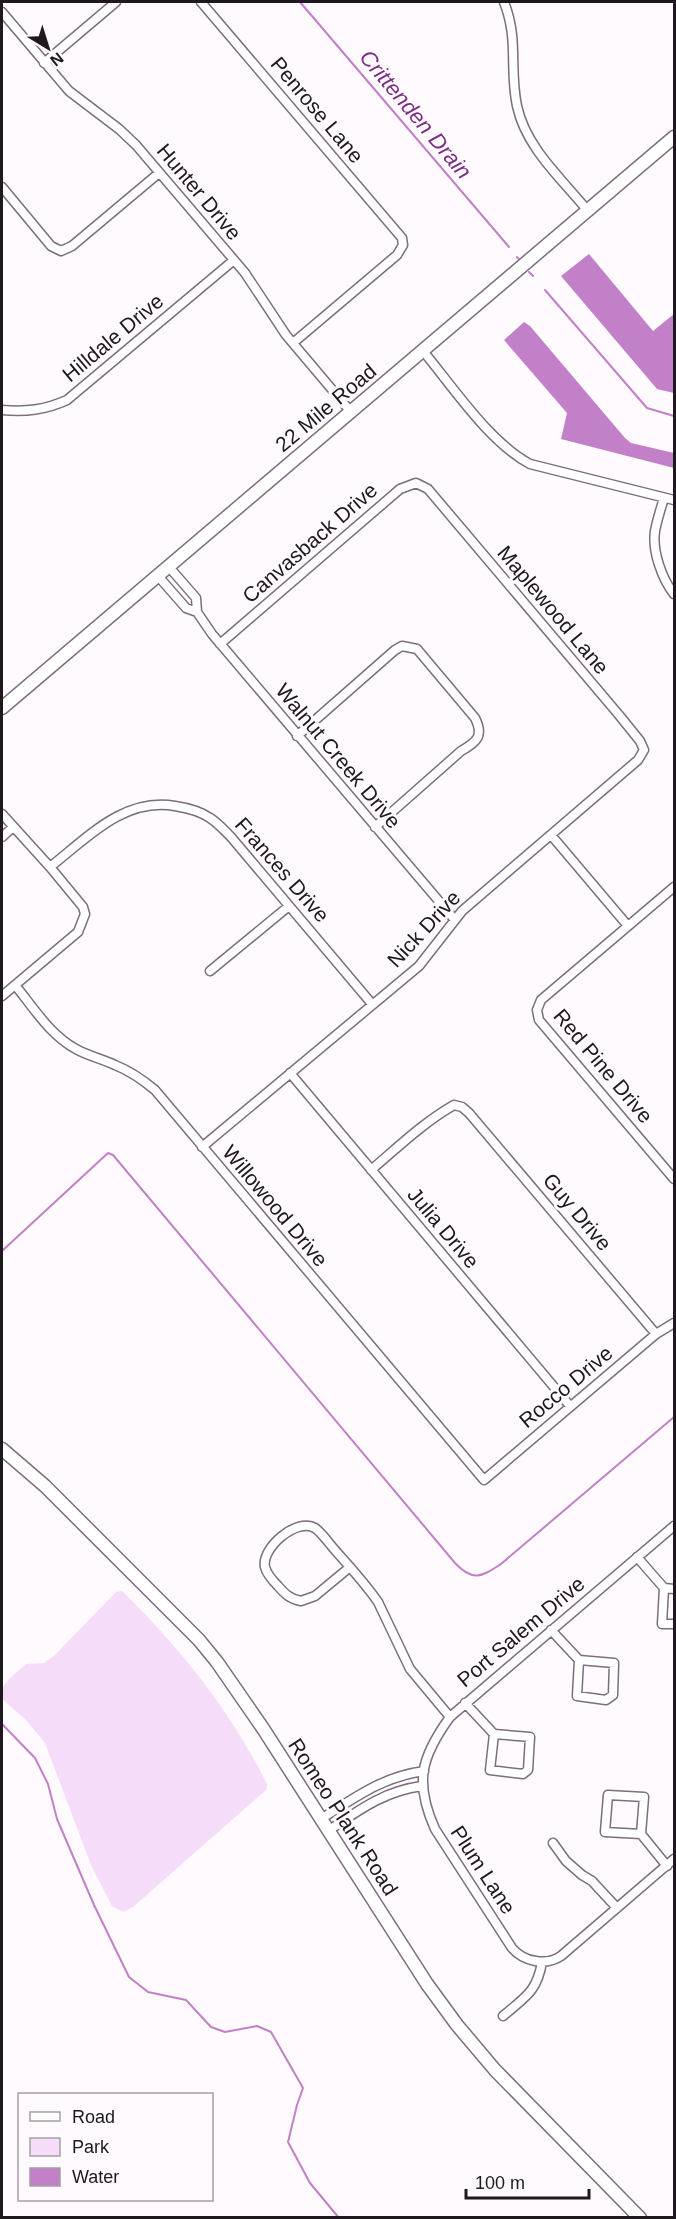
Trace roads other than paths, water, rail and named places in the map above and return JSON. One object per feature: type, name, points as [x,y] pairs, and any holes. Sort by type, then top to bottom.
[{"type":"main road","name":"22 Mile Road","points":[[2,708],[675,137]]},
{"type":"main road","name":"Romeo Plank Road","points":[[2,1449],[45,1486],[199,1640],[233,1684],[427,1984],[471,2043],[512,2088],[640,2217]]},
{"type":"street","points":[[44,63],[116,2]]},
{"type":"street","name":"Penrose Lane","points":[[201,2],[399,234],[403,245],[397,255],[293,343]]},
{"type":"street","points":[[504,2],[512,26],[515,92],[524,129],[538,151],[588,211]]},
{"type":"street","name":"Hunter Drive","points":[[2,12],[76,98],[127,136],[234,260],[293,343],[351,412]]},
{"type":"street","points":[[2,187],[51,246],[61,251],[72,246],[159,173]]},
{"type":"street","name":"Hilldale Drive","points":[[2,411],[45,409],[67,400],[234,260]]},
{"type":"street","points":[[423,351],[492,434],[514,455],[537,466],[675,500]]},
{"type":"street","name":"Canvasback Drive","points":[[220,644],[400,489],[416,483],[428,489]]},
{"type":"street","name":"Maplewood Lane","points":[[428,489],[640,741],[644,746],[642,756]]},
{"type":"street","points":[[664,498],[655,531],[656,548],[659,562],[675,594]]},
{"type":"street","name":"Walnut Creek Drive","points":[[169,567],[196,598],[197,612],[220,644],[454,920]]},
{"type":"street","name":"Walnut Creek Drive","points":[[158,576],[186,608],[197,612]]},
{"type":"street","points":[[297,736],[391,656],[395,650],[402,646],[417,649],[457,700],[475,718],[480,728],[478,737],[472,745],[461,751],[375,827]]},
{"type":"street","name":"Nick Drive","points":[[202,1147],[419,966],[462,911],[642,756]]},
{"type":"street","name":"Frances Drive","points":[[50,867],[110,820],[127,810],[147,805],[190,808],[210,818],[231,837],[372,1005]]},
{"type":"street","points":[[2,814],[50,867],[83,907],[85,914],[78,932],[2,996]]},
{"type":"street","points":[[2,837],[13,827]]},
{"type":"street","points":[[551,835],[628,926],[675,887]]},
{"type":"street","points":[[210,971],[289,906]]},
{"type":"street","name":"Red Pine Drive","points":[[628,926],[541,1000],[537,1010],[539,1020],[675,1179]]},
{"type":"street","name":"Willowood Drive","points":[[15,985],[46,1024],[76,1050],[118,1066],[155,1090],[484,1480]]},
{"type":"street","name":"Julia Drive","points":[[290,1073],[570,1406]]},
{"type":"street","name":"Guy Drive","points":[[371,1170],[415,1132],[445,1110],[454,1105],[462,1107],[657,1334]]},
{"type":"street","name":"Rocco Drive","points":[[484,1480],[657,1334],[675,1323]]},
{"type":"street","points":[[350,1567],[309,1599],[301,1601],[287,1596],[269,1575],[265,1561],[273,1545],[297,1527],[310,1526],[317,1529],[350,1567],[378,1602],[410,1669],[450,1717]]},
{"type":"street","name":"Port Salem Drive","points":[[422,1786],[423,1771],[431,1745],[450,1717],[675,1526]]},
{"type":"street","points":[[637,1557],[664,1588],[675,1589]]},
{"type":"street","points":[[664,1588],[662,1624],[675,1624]]},
{"type":"street","points":[[551,1630],[579,1660],[614,1663],[613,1695],[606,1700],[577,1695],[579,1660]]},
{"type":"street","points":[[465,1703],[494,1734],[531,1737],[528,1770],[523,1774],[490,1770],[494,1734]]},
{"type":"street","points":[[321,1819],[377,1784],[404,1774],[423,1771]]},
{"type":"street","points":[[328,1831],[386,1794],[404,1788],[422,1786]]},
{"type":"street","name":"Plum Lane","points":[[422,1786],[426,1808],[435,1829],[512,1948],[516,1953],[542,1962]]},
{"type":"street","points":[[641,1834],[605,1832],[608,1795],[644,1797],[641,1834],[667,1866]]},
{"type":"street","points":[[553,1843],[566,1861],[592,1881],[617,1908]]},
{"type":"street","points":[[503,2016],[536,1985],[542,1962],[561,1956],[675,1859]]},
{"type":"water","points":[[589,254],[653,331],[674,314],[674,393],[657,389],[561,276]]},
{"type":"water","points":[[524,322],[530,326],[625,438],[631,443],[674,453],[674,468],[561,439],[567,413],[504,340]]},
{"type":"waterway","name":"Crittenden Drain","points":[[300,2],[509,247]]},
{"type":"waterway","name":"Crittenden Drain","points":[[529,272],[533,276]]},
{"type":"waterway","name":"Crittenden Drain","points":[[545,290],[647,408],[674,416]]},
{"type":"waterway","points":[[2,1251],[108,1153],[113,1155],[455,1563],[472,1575],[477,1576],[488,1572],[501,1564],[674,1417]]},
{"type":"waterway","points":[[2,1724],[35,1758],[48,1784],[57,1819],[94,1905],[129,1977],[148,1992],[186,2000],[211,2027],[225,2032],[257,2026],[271,2032],[303,2088],[288,2142],[310,2183],[339,2218]]}]
